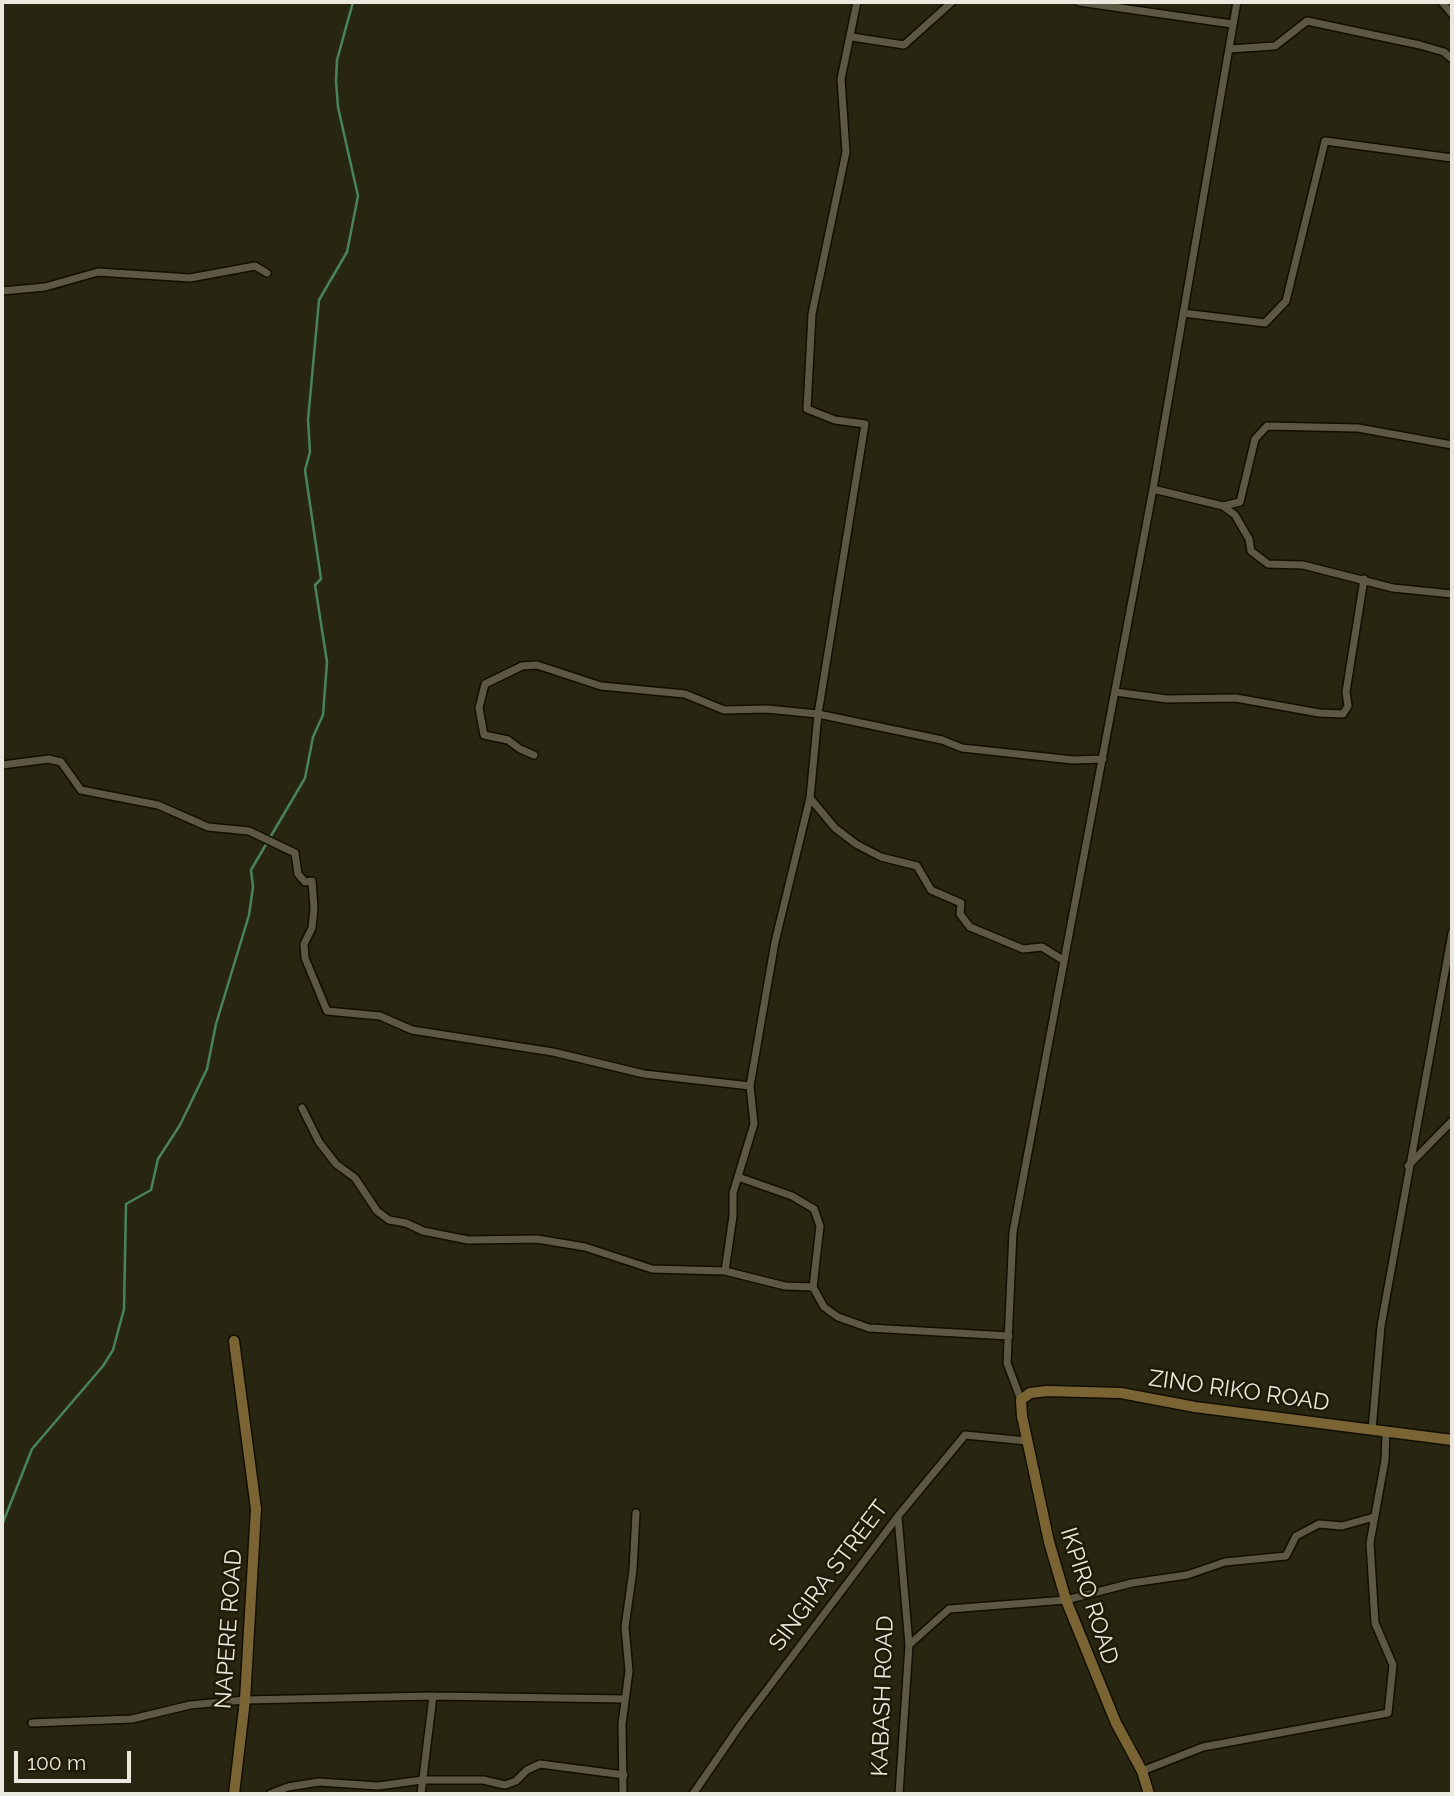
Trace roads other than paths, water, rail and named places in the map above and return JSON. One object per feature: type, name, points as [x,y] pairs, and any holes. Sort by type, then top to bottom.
[{"type":"street","points":[[725,1270],[738,1177],[754,1124],[750,1086],[775,942],[810,798],[818,713],[865,424],[835,420],[807,409],[812,314],[846,152],[841,79],[852,37],[857,2]]},
{"type":"street","points":[[852,37],[904,45],[953,2]]},
{"type":"street","points":[[1079,2],[1232,24]]},
{"type":"street","points":[[1021,1400],[1007,1363],[1013,1232],[1153,489],[1237,2]]},
{"type":"street","points":[[1442,2],[1452,13]]},
{"type":"street","points":[[1229,49],[1275,46],[1307,21],[1420,45],[1444,52],[1452,59]]},
{"type":"street","points":[[1183,313],[1265,323],[1286,302],[1325,141],[1452,158]]},
{"type":"street","points":[[2,291],[45,287],[98,272],[190,278],[255,266],[267,273]]},
{"type":"street","points":[[1223,506],[1240,502],[1255,439],[1267,426],[1358,428],[1452,445]]},
{"type":"street","points":[[1153,489],[1223,506],[1235,515],[1249,539],[1251,551],[1268,564],[1303,565],[1393,588],[1452,594]]},
{"type":"street","points":[[1115,692],[1167,699],[1236,698],[1343,715],[1348,706],[1346,692],[1364,579]]},
{"type":"street","points":[[534,755],[520,750],[508,740],[484,735],[479,708],[485,684],[522,666],[537,665],[601,685],[685,694],[724,710],[767,709],[818,713],[973,750],[1073,760],[1103,759]]},
{"type":"street","points":[[2,765],[49,759],[61,762],[81,790],[158,806],[208,827],[249,831],[295,853],[298,874],[304,882],[312,881],[314,909],[312,928],[304,944],[305,958],[327,1011],[380,1016],[412,1030],[553,1052],[644,1074],[750,1086]]},
{"type":"street","points":[[810,798],[835,828],[856,844],[881,857],[917,866],[932,890],[961,903],[960,914],[970,927],[1023,949],[1042,947],[1063,960]]},
{"type":"street","points":[[1372,1430],[1381,1326],[1452,933]]},
{"type":"street","points":[[302,1108],[319,1142],[336,1164],[355,1178],[377,1211],[388,1220],[406,1223],[423,1231],[468,1240],[537,1239],[585,1247],[652,1269],[725,1270],[785,1286],[813,1287]]},
{"type":"street","points":[[1408,1166],[1452,1121]]},
{"type":"street","points":[[738,1177],[792,1196],[814,1209],[820,1226],[813,1287],[824,1307],[838,1317],[869,1328],[1009,1336]]},
{"type":"street","name":"NAPERE ROAD","points":[[234,1341],[256,1509],[245,1700],[234,1794]]},
{"type":"street","name":"ZINO RIKO ROAD","points":[[1021,1400],[1030,1393],[1047,1391],[1121,1393],[1195,1407],[1452,1440]]},
{"type":"street","name":"IKPIRO ROAD","points":[[1021,1400],[1049,1542],[1066,1600],[1116,1723],[1142,1771],[1149,1794]]},
{"type":"street","points":[[1142,1771],[1203,1747],[1388,1713],[1393,1665],[1376,1623],[1370,1543],[1385,1460],[1386,1432]]},
{"type":"street","name":"SINGIRA STREET","points":[[692,1794],[741,1724],[898,1516],[965,1435],[1027,1441]]},
{"type":"street","points":[[623,1794],[622,1724],[629,1671],[625,1627],[633,1570],[636,1513]]},
{"type":"street","name":"KABASH ROAD","points":[[898,1516],[909,1645],[899,1794]]},
{"type":"street","points":[[909,1645],[949,1609],[1066,1600],[1132,1583],[1187,1575],[1201,1567],[1225,1562],[1286,1556],[1296,1536],[1319,1524],[1342,1526],[1374,1517]]},
{"type":"street","points":[[421,1794],[433,1696]]},
{"type":"street","points":[[32,1723],[132,1719],[190,1705],[245,1700],[433,1696],[625,1699]]},
{"type":"street","points":[[270,1794],[288,1787],[319,1783],[378,1787],[423,1780],[483,1780],[505,1785],[516,1781],[540,1764],[624,1775]]},
{"type":"waterway","points":[[2,1525],[32,1449],[103,1366],[113,1350],[124,1309],[126,1204],[151,1190],[158,1159],[180,1125],[207,1069],[216,1024],[249,915],[253,887],[251,870],[305,778],[313,737],[323,715],[327,662],[315,585],[321,579],[305,470],[310,452],[308,420],[319,300],[347,252],[358,196],[338,107],[336,81],[337,60],[353,2]]}]
